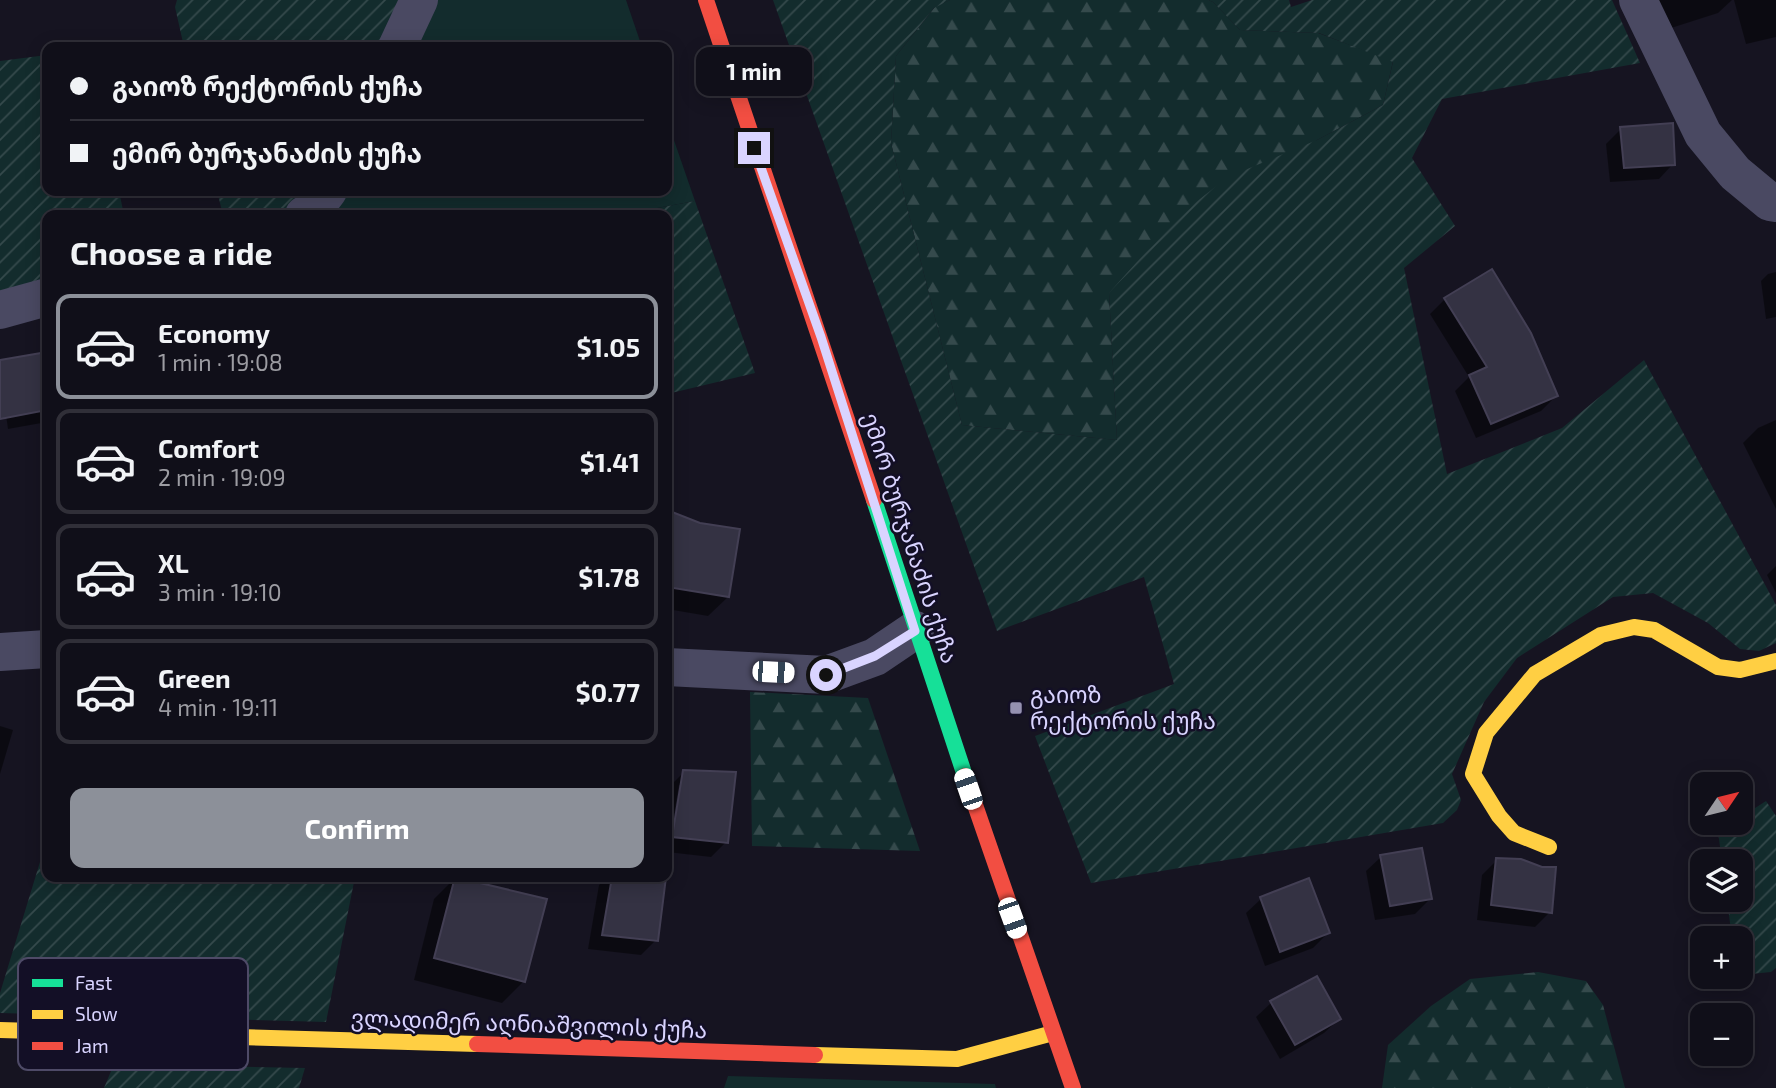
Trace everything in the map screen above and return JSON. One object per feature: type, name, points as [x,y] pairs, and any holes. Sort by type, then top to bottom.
[{"type":"street","points":[[399,42],[419,0]]},
{"type":"street","name":"ემირ ბურჯანაძის ქუჩა","points":[[706,0],[754,148],[821,337],[915,631],[1004,895],[1073,1088]]},
{"type":"street","points":[[1638,0],[1703,134],[1735,173],[1770,202],[1776,203]]},
{"type":"street","points":[[312,210],[324,196]]},
{"type":"street","points":[[0,310],[42,299]]},
{"type":"street","points":[[1549,847],[1514,833],[1499,816],[1472,774],[1486,733],[1535,674],[1601,635],[1634,627],[1654,630],[1718,667],[1740,670],[1776,661]]},
{"type":"street","points":[[672,667],[826,675],[875,656],[915,631]]},
{"type":"street","points":[[0,652],[42,649]]},
{"type":"street","name":"ვლადიმერ აღნიაშვილის ქუჩა","points":[[0,1030],[18,1031]]},
{"type":"street","name":"ვლადიმერ აღნიაშვილის ქუჩა","points":[[248,1038],[957,1059],[1053,1033]]},
{"type":"green space","points":[[177,0],[410,0],[389,42],[183,42],[175,7]]},
{"type":"green space","points":[[435,0],[626,0],[640,42],[414,42]]},
{"type":"green space","points":[[773,0],[950,0],[934,8],[896,56],[891,143],[962,425],[1117,440],[1109,293],[1178,216],[1228,177],[1317,140],[1383,105],[1393,62],[1319,33],[1240,30],[1208,0],[1289,0],[1291,7],[1312,0],[1612,0],[1640,63],[1442,99],[1412,158],[1455,226],[1404,268],[1447,474],[1562,428],[1644,360],[1776,605],[1776,643],[1759,651],[1740,649],[1708,623],[1653,593],[1613,597],[1517,658],[1484,702],[1452,774],[1461,800],[1457,810],[1443,823],[1091,883],[1035,736],[1174,684],[1144,577],[997,631]]},
{"type":"green space","points":[[950,0],[1208,0],[1240,30],[1318,33],[1393,61],[1383,105],[1317,140],[1109,293],[1117,440],[962,425],[891,143],[896,56],[935,7]]},
{"type":"green space","points":[[42,56],[42,196],[120,196],[123,210],[42,210],[42,288],[0,300],[0,61]]},
{"type":"green space","points":[[672,134],[695,201],[647,210],[332,210],[339,196],[672,196]]},
{"type":"green space","points":[[218,196],[310,196],[294,210],[222,210]]},
{"type":"green space","points":[[695,201],[755,373],[672,393],[672,210],[647,210]]},
{"type":"green space","points":[[750,692],[868,698],[920,851],[752,846]]},
{"type":"green space","points":[[1766,801],[1776,816],[1776,968],[1771,972],[1753,974],[1753,926],[1730,926],[1729,912],[1753,912],[1753,849],[1720,849],[1718,835],[1754,835],[1754,809]]},
{"type":"green space","points":[[42,855],[42,882],[354,882],[326,1022],[248,1020],[248,958],[18,958],[18,1013],[0,1013],[0,993]]},
{"type":"green space","points":[[1538,972],[1586,981],[1603,1005],[1625,1088],[1382,1088],[1388,1045],[1431,1006],[1470,979]]},
{"type":"green space","points":[[305,1068],[299,1088],[104,1088],[112,1070]]},
{"type":"green space","points":[[728,1076],[995,1084],[996,1088],[724,1088]]},
{"type":"building","points":[[1673,123],[1675,165],[1624,168],[1620,127]]},
{"type":"building","points":[[1492,269],[1531,333],[1558,396],[1491,424],[1469,375],[1487,367],[1444,298]]},
{"type":"building","points":[[42,353],[42,411],[0,419],[0,360]]},
{"type":"building","points":[[672,512],[700,523],[740,529],[729,597],[672,588]]},
{"type":"building","points":[[683,770],[736,772],[728,843],[672,837]]},
{"type":"building","points":[[1422,848],[1432,899],[1390,906],[1380,855]]},
{"type":"building","points":[[1496,858],[1521,859],[1542,867],[1556,867],[1552,913],[1491,905]]},
{"type":"building","points":[[1309,878],[1330,933],[1280,952],[1260,897]]},
{"type":"building","points":[[454,882],[476,882],[547,899],[525,982],[434,958]]},
{"type":"building","points":[[611,882],[665,882],[658,941],[602,935]]},
{"type":"building","points":[[1317,976],[1341,1019],[1295,1045],[1270,1001]]},
{"type":"traffic: fast","points":[[874,500],[965,776]]},
{"type":"traffic: slow","points":[[1549,847],[1514,833],[1499,816],[1473,774],[1486,733],[1535,674],[1601,635],[1634,627],[1654,630],[1718,667],[1740,670],[1776,661]]},
{"type":"traffic: slow","points":[[0,1030],[18,1031]]},
{"type":"traffic: slow","points":[[815,1055],[957,1059],[1053,1033]]},
{"type":"traffic: slow","points":[[248,1037],[477,1044]]},
{"type":"traffic: jam","points":[[706,0],[874,500]]},
{"type":"traffic: jam","points":[[965,776],[1073,1088]]},
{"type":"traffic: jam","points":[[477,1044],[815,1055]]},
{"type":"place","name":"გაიოზ რექტორის ქუჩა","points":[[1016,708]]},
{"type":"route","points":[[754,148],[821,337],[915,631],[875,656],[826,675]]}]
